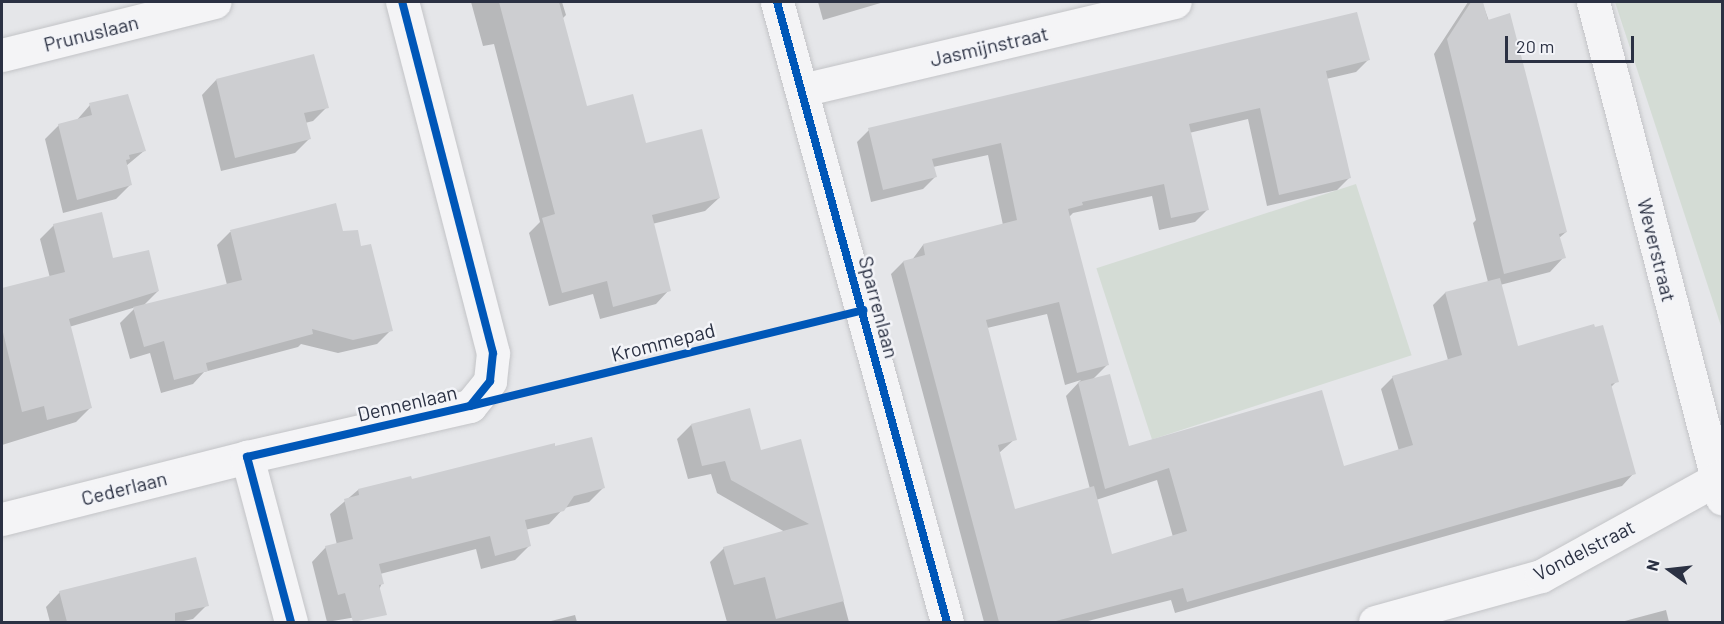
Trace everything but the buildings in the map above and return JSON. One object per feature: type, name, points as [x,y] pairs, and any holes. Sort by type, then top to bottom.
[{"type":"street","name":"Prunuslaan","points":[[2,55],[215,2]]},
{"type":"street","name":"Dennenlaan","points":[[247,457],[470,406],[490,381],[493,353],[402,2]]},
{"type":"street","name":"Sparrenlaan","points":[[777,2],[947,622]]},
{"type":"street","name":"Jasmijnstraat","points":[[802,90],[1175,2]]},
{"type":"street","name":"Weverstraat","points":[[1593,2],[1721,485]]},
{"type":"street","name":"Cederlaan","points":[[2,519],[247,457]]},
{"type":"street","points":[[247,457],[291,622]]},
{"type":"street","name":"Vondelstraat","points":[[1375,622],[1541,576],[1721,485]]},
{"type":"shaded area","points":[[1615,2],[1722,2],[1722,329]]},
{"type":"shaded area","points":[[1356,184],[1412,355],[1152,440],[1096,268]]},
{"type":"cycle path","points":[[291,622],[247,457],[470,406],[490,381],[493,353],[402,2]]},
{"type":"cycle path","points":[[777,2],[947,622]]},
{"type":"cycle path","name":"Krommepad","points":[[470,406],[863,310]]}]
